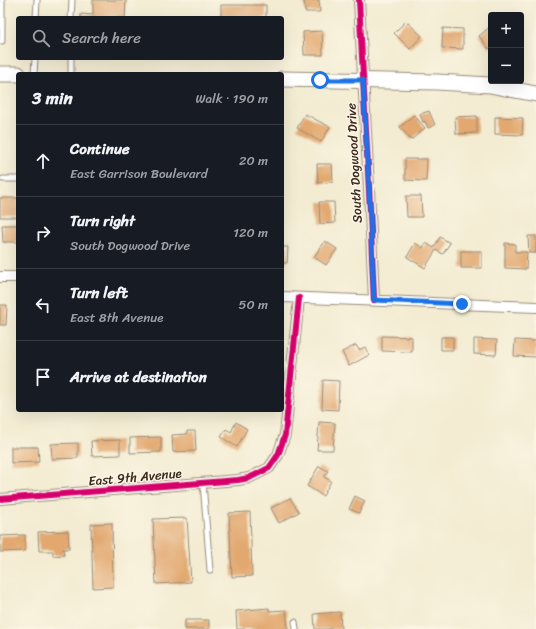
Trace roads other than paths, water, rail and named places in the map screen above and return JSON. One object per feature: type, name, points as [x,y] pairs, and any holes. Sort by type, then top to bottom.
[{"type":"main road","points":[[0,74],[16,74]]},
{"type":"main road","points":[[284,79],[437,82],[490,85],[536,94]]},
{"type":"street","name":"South Dogwood Drive","points":[[359,0],[374,300]]},
{"type":"street","points":[[0,277],[16,277]]},
{"type":"street","points":[[284,297],[536,307]]},
{"type":"street","name":"East 9th Avenue","points":[[0,500],[249,478],[269,468],[278,455],[285,435],[299,298]]},
{"type":"lane","points":[[0,41],[2,41],[2,0]]},
{"type":"lane","points":[[36,16],[37,0]]},
{"type":"lane","points":[[71,16],[72,0]]},
{"type":"lane","points":[[34,72],[36,60]]},
{"type":"lane","points":[[71,60],[71,72]]},
{"type":"lane","points":[[3,179],[16,179]]},
{"type":"lane","points":[[203,483],[210,570]]},
{"type":"lane","points":[[295,622],[296,629]]}]
